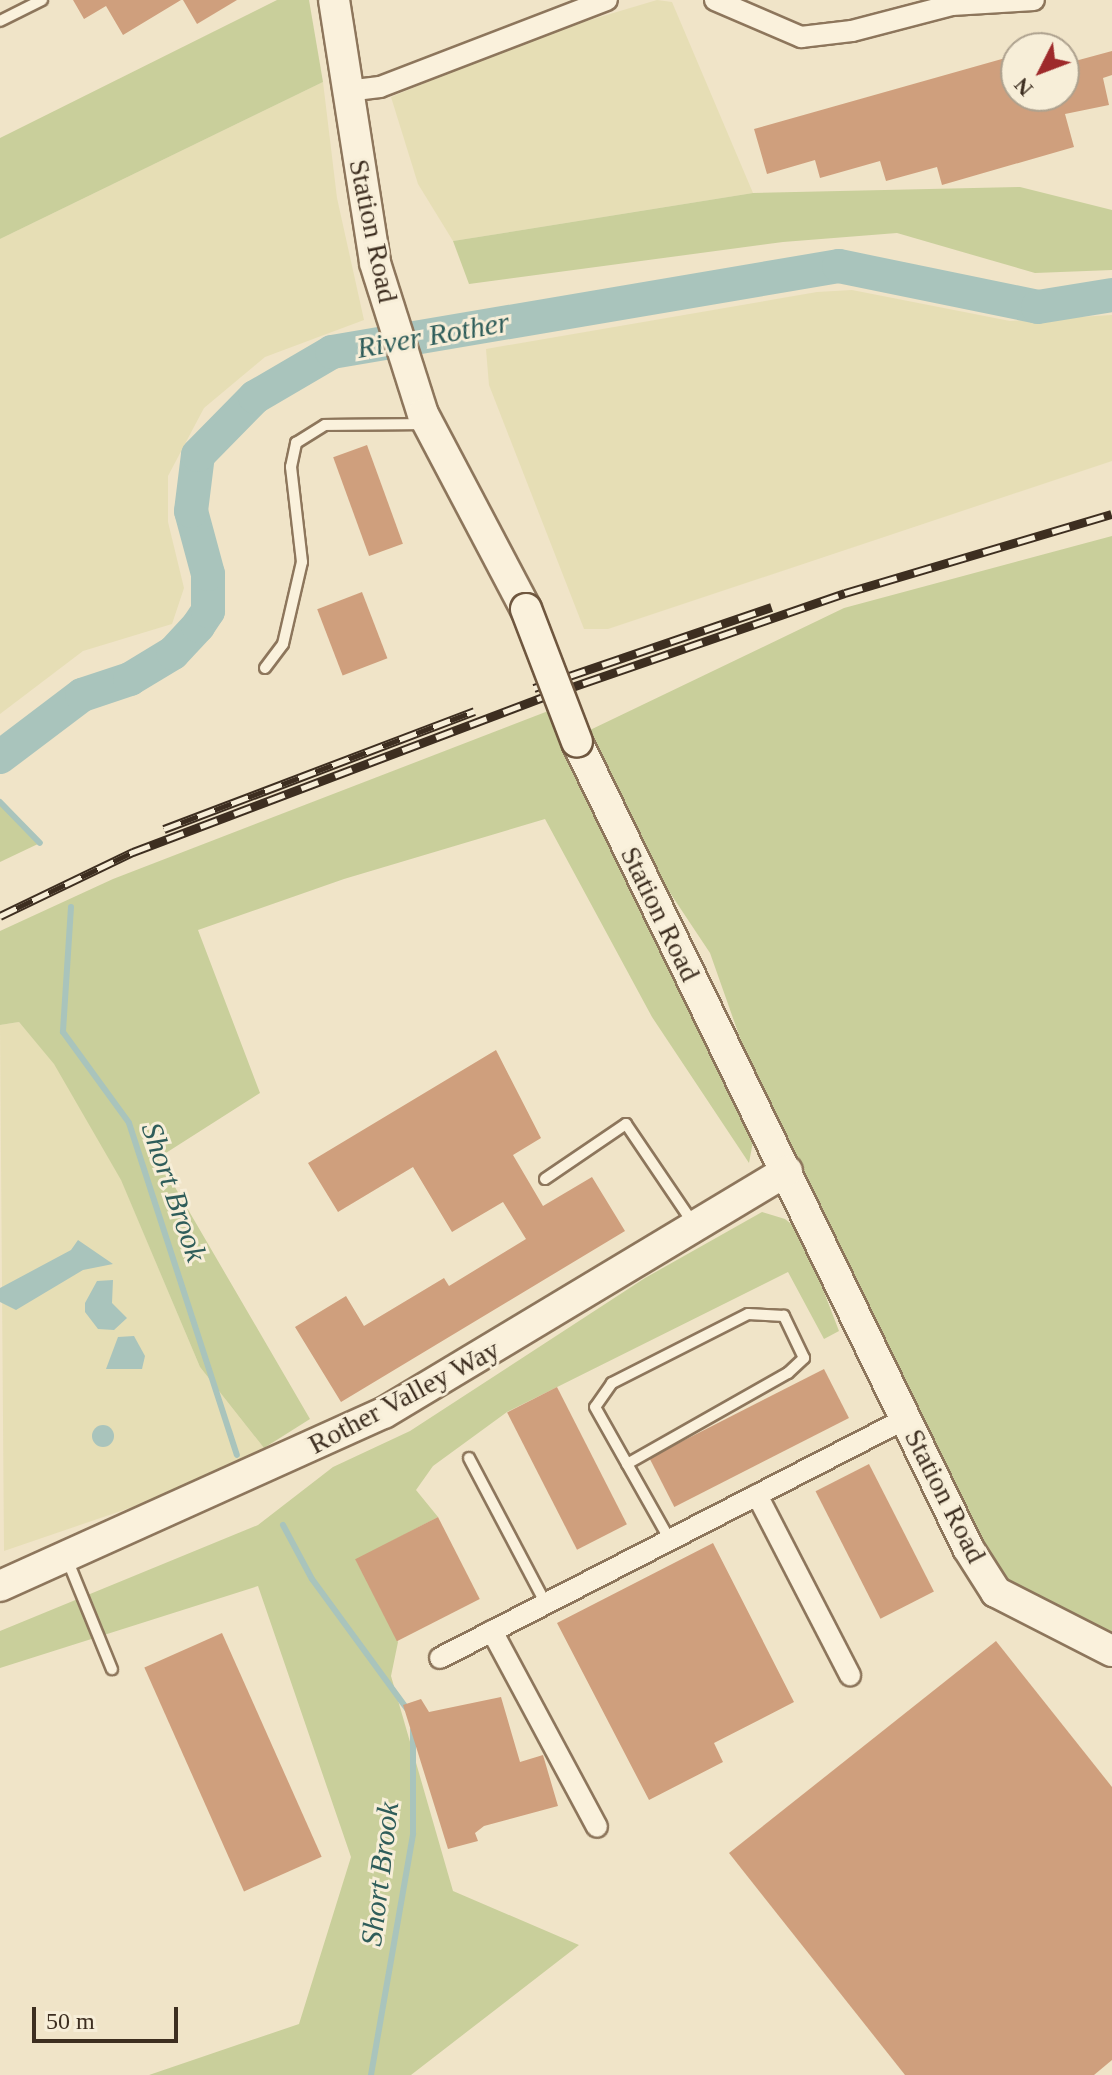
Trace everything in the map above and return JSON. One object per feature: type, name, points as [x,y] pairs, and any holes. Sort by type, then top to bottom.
[{"type":"main road","name":"Station Road","points":[[334,0],[360,190],[388,306],[410,374],[429,424],[526,609],[603,802],[787,1171],[968,1548],[996,1592],[1112,1651]]},
{"type":"main road","name":"Rother Valley Way","points":[[0,1586],[384,1413],[697,1228],[787,1171]]},
{"type":"street","points":[[347,91],[380,87],[607,0]]},
{"type":"street","points":[[715,0],[801,37],[852,31],[952,5],[1034,0]]},
{"type":"street","points":[[440,1658],[905,1419]]},
{"type":"street","points":[[757,1495],[850,1675]]},
{"type":"street","points":[[492,1631],[597,1827]]},
{"type":"lane","points":[[0,21],[42,0]]},
{"type":"lane","points":[[265,668],[283,644],[302,562],[291,467],[296,443],[325,425],[429,424]]},
{"type":"lane","points":[[545,1179],[626,1124],[697,1228]]},
{"type":"lane","points":[[627,1464],[788,1373],[804,1358],[784,1316],[748,1314],[612,1383],[595,1407],[627,1464],[670,1540]]},
{"type":"lane","points":[[469,1458],[546,1604]]},
{"type":"lane","points":[[66,1557],[112,1669]]},
{"type":"shaded area","points":[[657,0],[672,2],[753,193],[453,241],[418,184],[391,97],[546,33]]},
{"type":"shaded area","points":[[323,82],[337,198],[364,320],[265,357],[204,408],[168,476],[168,522],[184,588],[172,624],[83,651],[0,714],[0,239]]},
{"type":"shaded area","points":[[852,290],[1010,321],[1112,315],[1112,461],[608,629],[584,629],[489,385],[486,349],[817,292]]},
{"type":"shaded area","points":[[19,1022],[54,1063],[121,1179],[200,1367],[264,1448],[191,1487],[4,1551],[0,1025]]},
{"type":"green space","points":[[277,0],[309,0],[323,82],[0,239],[0,138]]},
{"type":"green space","points":[[1020,187],[1112,210],[1112,270],[1035,273],[897,233],[783,242],[469,284],[453,241],[753,193]]},
{"type":"green space","points":[[1112,536],[1112,1651],[996,1592],[787,1171],[710,953],[589,771],[754,1136],[749,1163],[652,1017],[545,819],[344,879],[198,930],[260,1093],[158,1158],[310,1419],[264,1448],[200,1367],[121,1180],[54,1064],[19,1022],[0,1025],[0,931],[113,879],[556,708],[590,730],[844,608]]},
{"type":"green space","points":[[0,802],[40,843],[0,862]]},
{"type":"green space","points":[[762,1212],[785,1219],[801,1232],[839,1331],[824,1339],[788,1272],[507,1412],[433,1466],[416,1490],[438,1517],[356,1560],[398,1642],[391,1676],[453,1891],[579,1945],[411,2075],[149,2075],[299,2024],[351,1857],[258,1586],[0,1668],[0,1631],[258,1525],[333,1467],[410,1431],[645,1278]]},
{"type":"water","points":[[78,1240],[113,1264],[83,1270],[16,1310],[0,1302],[0,1288],[71,1250]]},
{"type":"water","points":[[113,1280],[112,1303],[127,1318],[114,1330],[98,1329],[85,1312],[85,1303],[97,1281]]},
{"type":"water","points":[[134,1336],[145,1356],[142,1369],[106,1369],[118,1337]]},
{"type":"water","points":[[99,1425],[107,1425],[114,1436],[107,1447],[99,1447],[92,1440],[92,1432]]},
{"type":"building","points":[[73,0],[181,0],[123,35],[106,6],[84,19]]},
{"type":"building","points":[[183,0],[237,0],[197,24]]},
{"type":"building","points":[[1112,51],[1112,75],[1103,78],[1109,105],[1080,111],[1080,60]]},
{"type":"building","points":[[1000,60],[1000,112],[1075,112],[1065,114],[1074,147],[942,185],[937,167],[886,181],[880,161],[820,178],[815,160],[767,174],[754,129]]},
{"type":"building","points":[[367,445],[403,544],[369,556],[333,457]]},
{"type":"building","points":[[362,592],[387,658],[343,675],[317,609]]},
{"type":"building","points":[[496,1050],[541,1138],[513,1155],[543,1206],[592,1177],[625,1231],[341,1402],[295,1327],[346,1296],[364,1326],[444,1278],[449,1286],[526,1239],[503,1202],[452,1232],[413,1167],[338,1212],[308,1163]]},
{"type":"building","points":[[824,1369],[849,1418],[674,1507],[649,1458]]},
{"type":"building","points":[[557,1387],[627,1524],[577,1550],[507,1412]]},
{"type":"building","points":[[869,1464],[934,1591],[880,1619],[816,1491]]},
{"type":"building","points":[[438,1517],[480,1599],[397,1641],[355,1559]]},
{"type":"building","points":[[713,1543],[794,1702],[714,1743],[723,1762],[649,1800],[557,1623]]},
{"type":"building","points":[[222,1633],[322,1857],[244,1891],[144,1668]]},
{"type":"building","points":[[996,1641],[1112,1787],[1112,2060],[1094,2075],[905,2075],[729,1853]]},
{"type":"building","points":[[501,1697],[520,1762],[543,1755],[558,1806],[484,1826],[475,1833],[478,1841],[448,1849],[403,1705],[421,1699],[429,1712]]},
{"type":"waterway","name":"River Rother","points":[[0,757],[82,695],[130,679],[173,653],[198,626],[208,611],[208,574],[191,511],[198,455],[255,397],[332,352],[839,266],[1038,307],[1112,295]]},
{"type":"waterway","name":"Short Brook","points":[[0,802],[40,843]]},
{"type":"waterway","name":"Short Brook","points":[[71,907],[63,1032],[129,1123],[237,1455]]},
{"type":"waterway","name":"Short Brook","points":[[283,1525],[312,1579],[407,1709]]},
{"type":"waterway","name":"Short Brook","points":[[371,2075],[413,1834],[413,1730]]},
{"type":"railway","points":[[0,916],[133,852],[549,695],[845,593],[1112,514]]},
{"type":"railway","points":[[534,688],[772,607]]},
{"type":"railway","points":[[164,829],[474,711]]}]
